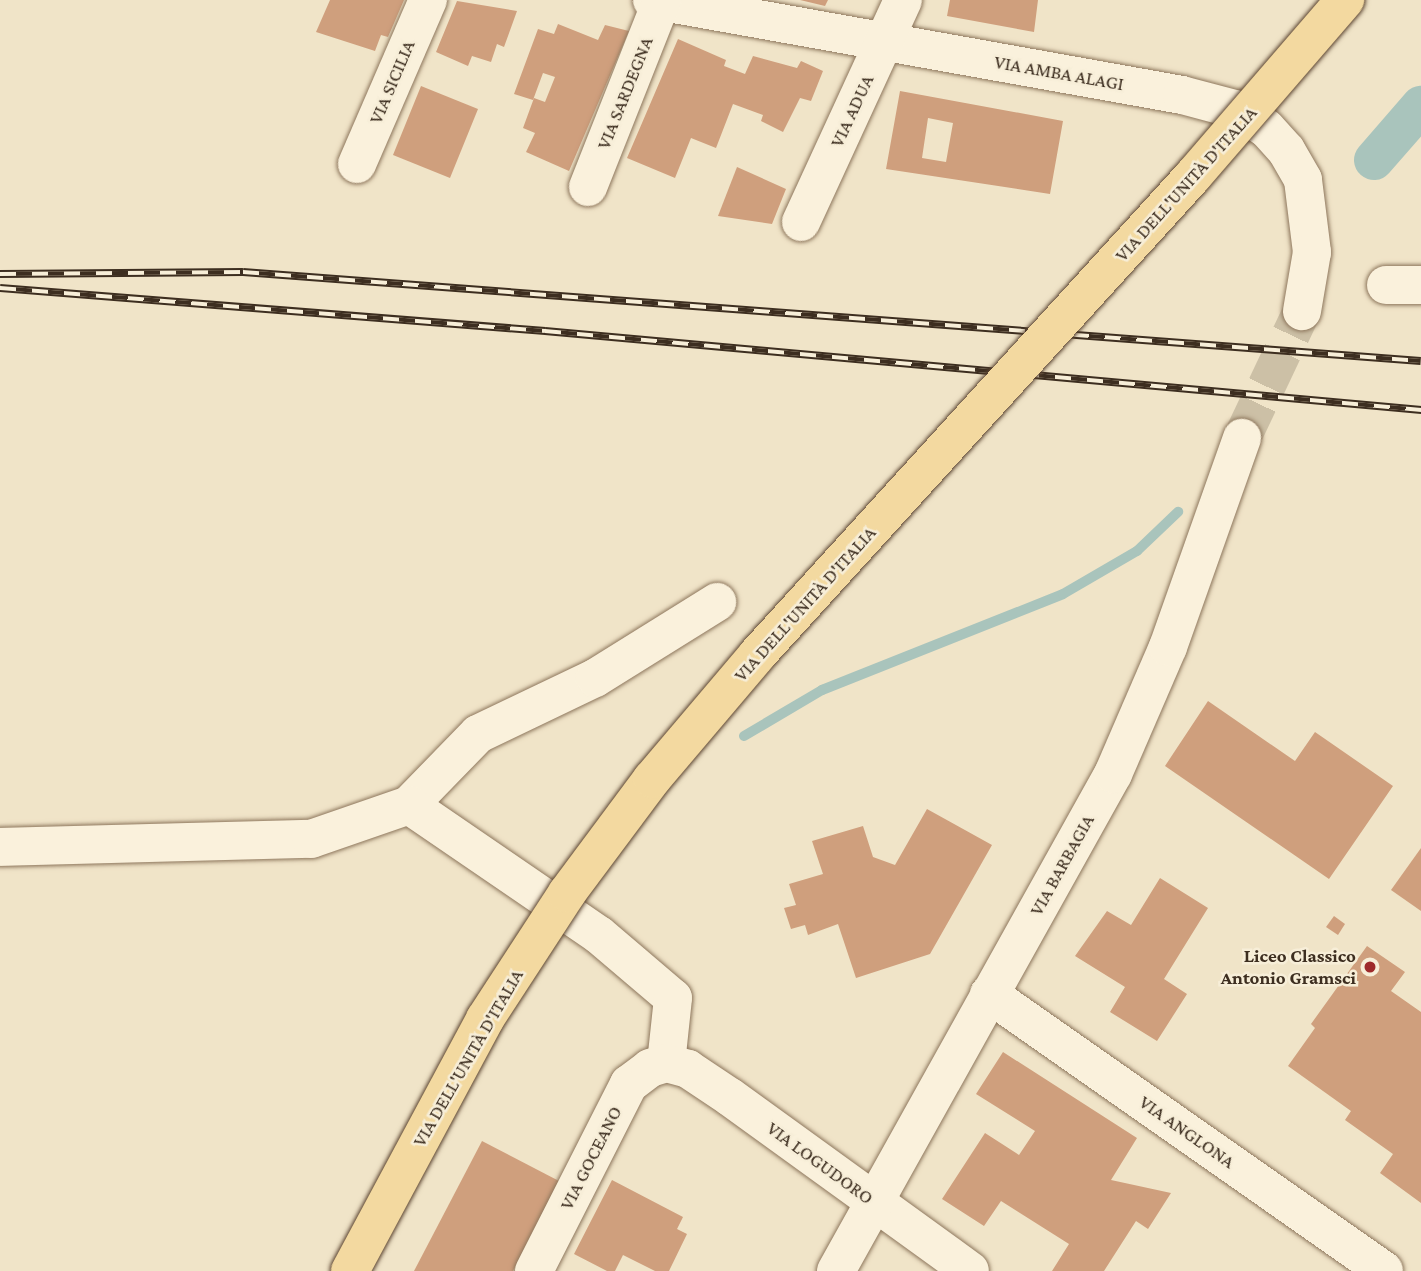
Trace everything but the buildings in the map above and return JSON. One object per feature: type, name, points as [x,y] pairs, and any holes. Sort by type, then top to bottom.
[{"type":"main road","name":"VIA DELL'UNITÀ D'ITALIA","points":[[351,1271],[485,1019],[567,893],[652,779],[776,635],[1202,167],[1345,0]]},
{"type":"street","name":"VIA SICILIA","points":[[357,164],[428,0]]},
{"type":"street","name":"VIA AMBA ALAGI","points":[[658,0],[1182,94],[1235,109],[1266,128],[1303,180],[1312,252],[1302,311]]},
{"type":"street","name":"VIA SARDEGNA","points":[[588,187],[658,0]]},
{"type":"street","name":"VIA ADUA","points":[[801,222],[903,0]]},
{"type":"street","name":"VIA BARBAGIA","points":[[836,1271],[1113,774],[1168,648],[1242,438]]},
{"type":"street","points":[[0,847],[311,839],[409,805],[478,734],[595,678],[717,602]]},
{"type":"street","points":[[409,805],[599,935],[673,998],[666,1063]]},
{"type":"street","name":"VIA ANGLONA","points":[[989,994],[1384,1271]]},
{"type":"street","name":"VIA LOGUDORO","points":[[666,1063],[688,1069],[971,1271]]},
{"type":"street","name":"VIA GOCEANO","points":[[534,1271],[629,1084],[650,1069],[666,1063]]},
{"type":"waterway","points":[[1374,160],[1421,106]]},
{"type":"waterway","points":[[744,736],[822,690],[1063,594],[1137,551],[1178,512]]},
{"type":"tunnel","points":[[1242,438],[1302,311]]},
{"type":"railway","points":[[0,274],[243,272],[1421,361]]},
{"type":"railway","points":[[0,288],[545,331],[1421,410]]},
{"type":"place","name":"Liceo Classico Antonio Gramsci","points":[[1370,967]]}]
